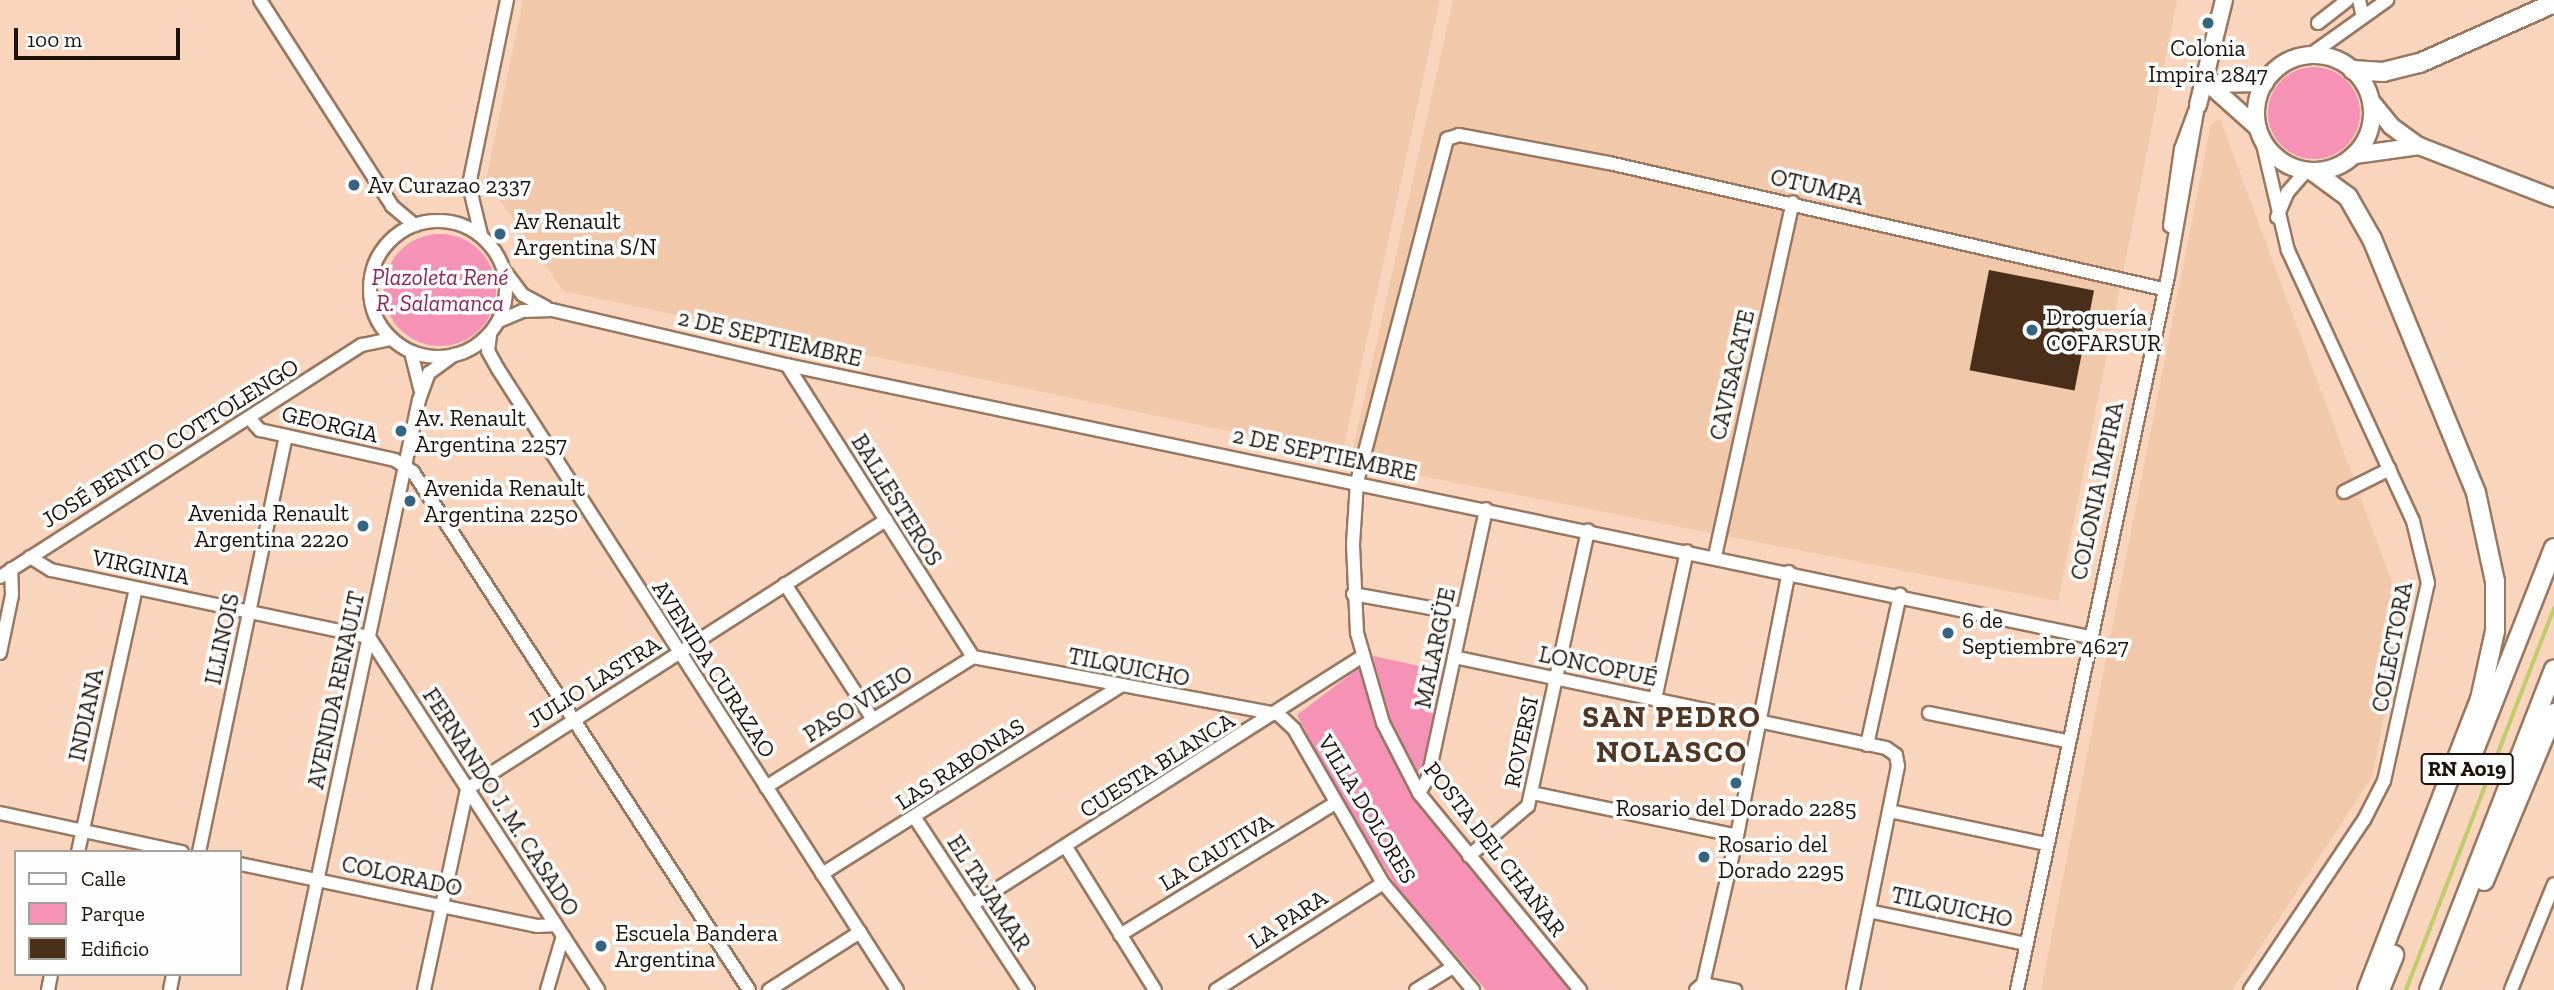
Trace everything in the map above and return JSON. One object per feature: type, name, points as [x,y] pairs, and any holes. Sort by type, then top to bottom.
[{"type":"highway","points":[[2353,70],[2383,72],[2420,63],[2554,3]]},
{"type":"highway","points":[[2310,172],[2355,205],[2383,263],[2476,493],[2495,582],[2495,631],[2480,699],[2367,990]]},
{"type":"highway","name":"RN A019","points":[[2380,990],[2554,548]]},
{"type":"highway","name":"RN A019","points":[[2429,990],[2554,669]]},
{"type":"highway","points":[[2429,990],[2478,898],[2554,713]]},
{"type":"main road","name":"COLONIA IMPIRA","points":[[2206,81],[2213,0]]},
{"type":"main road","name":"COLONIA IMPIRA","points":[[2198,106],[2224,0]]},
{"type":"main road","points":[[2259,132],[2256,109],[2265,83],[2283,64],[2310,55],[2331,57],[2353,70],[2371,101],[2391,126],[2419,146],[2554,198]]},
{"type":"main road","points":[[2206,81],[2265,83]]},
{"type":"main road","points":[[2206,81],[2259,132],[2279,160],[2310,172],[2340,166],[2355,155],[2369,133],[2371,101]]},
{"type":"main road","points":[[2355,155],[2419,146]]},
{"type":"street","points":[[260,0],[391,206],[415,225]]},
{"type":"street","points":[[481,235],[447,221],[415,225],[396,236],[377,259],[371,277],[377,319],[391,339],[411,352],[454,355],[470,351],[489,335],[499,321],[506,299],[502,267],[481,235],[469,185],[507,0]]},
{"type":"street","points":[[2318,23],[2347,0]]},
{"type":"street","points":[[2359,0],[2362,17]]},
{"type":"street","points":[[2310,55],[2387,0]]},
{"type":"street","name":"COLONIA IMPIRA","points":[[2017,990],[2163,289],[2198,106]]},
{"type":"street","name":"COLECTORA","points":[[2250,990],[2364,820],[2389,766],[2428,583],[2421,543],[2277,218],[2259,132]]},
{"type":"street","name":"OTUMPA","points":[[1459,135],[1793,202],[2163,289]]},
{"type":"street","name":"POSTA DEL CHAÑAR","points":[[1459,135],[1443,146],[1357,482],[1353,594],[1362,657],[1383,723],[1419,793],[1580,990]]},
{"type":"street","points":[[2277,218],[2287,193],[2310,172]]},
{"type":"street","name":"CAVISACATE","points":[[1715,556],[1793,202]]},
{"type":"street","points":[[391,206],[396,236]]},
{"type":"street","name":"2 DE SEPTIEMBRE","points":[[502,267],[523,295],[552,310],[787,365],[1715,556],[2089,637]]},
{"type":"street","name":"2 DE SEPTIEMBRE","points":[[499,321],[522,311],[552,310]]},
{"type":"street","name":"JOSÉ BENITO COTTOLENGO","points":[[362,345],[377,319]]},
{"type":"street","name":"AVENIDA CURAZAO","points":[[489,335],[488,351],[498,369],[897,990]]},
{"type":"street","name":"JOSÉ BENITO COTTOLENGO","points":[[0,577],[362,345],[391,339]]},
{"type":"street","name":"AVENIDA CURAZAO","points":[[470,351],[498,369]]},
{"type":"street","name":"AVENIDA RENAULT","points":[[411,352],[419,400]]},
{"type":"street","name":"AVENIDA RENAULT","points":[[293,990],[419,400],[429,373],[454,355]]},
{"type":"street","name":"BALLESTEROS","points":[[787,365],[973,657]]},
{"type":"street","name":"GEORGIA","points":[[250,419],[260,430],[405,465]]},
{"type":"street","name":"ILLINOIS","points":[[199,850],[286,436]]},
{"type":"street","points":[[405,465],[749,990]]},
{"type":"street","points":[[2344,492],[2390,469]]},
{"type":"street","name":"MALARGÜE","points":[[1419,793],[1428,778],[1486,509]]},
{"type":"street","name":"JULIO LASTRA","points":[[467,789],[886,520]]},
{"type":"street","name":"ROVERSI","points":[[1469,856],[1528,806],[1588,530]]},
{"type":"street","points":[[1655,699],[1687,551]]},
{"type":"street","name":"VIRGINIA","points":[[30,557],[51,570],[369,637]]},
{"type":"street","points":[[0,653],[12,595],[12,569]]},
{"type":"street","points":[[1735,990],[1699,987],[1737,836],[1789,572]]},
{"type":"street","points":[[785,584],[872,718]]},
{"type":"street","name":"INDIANA","points":[[78,850],[136,588]]},
{"type":"street","points":[[1353,594],[1463,614]]},
{"type":"street","points":[[1867,745],[1899,595]]},
{"type":"street","name":"FERNANDO J. M. CASADO","points":[[369,637],[598,990]]},
{"type":"street","name":"TILQUICHO","points":[[973,657],[1119,687],[1278,714]]},
{"type":"street","name":"PASO VIEJO","points":[[766,787],[973,657]]},
{"type":"street","name":"CUESTA BLANCA","points":[[972,905],[1278,714],[1362,657]]},
{"type":"street","name":"LONCOPUÉ","points":[[1454,657],[1867,745],[1896,755],[1889,811]]},
{"type":"street","name":"LAS RABONAS","points":[[822,874],[915,818],[1119,687]]},
{"type":"street","points":[[1929,713],[2067,741]]},
{"type":"street","name":"VILLA DOLORES","points":[[1278,714],[1294,729],[1334,804],[1383,883],[1473,990]]},
{"type":"street","points":[[424,990],[467,789]]},
{"type":"street","points":[[1532,793],[1737,836]]},
{"type":"street","name":"LA CAUTIVA","points":[[1120,935],[1334,804]]},
{"type":"street","points":[[1853,990],[1889,811],[2046,844]]},
{"type":"street","points":[[0,813],[172,850]]},
{"type":"street","name":"EL TAJAMAR","points":[[915,818],[1028,990]]},
{"type":"street","points":[[1066,847],[1155,990]]},
{"type":"street","name":"COLORADO","points":[[242,864],[559,931]]},
{"type":"street","name":"LA PARA","points":[[1216,990],[1383,883]]},
{"type":"street","points":[[2511,990],[2554,884]]},
{"type":"street","name":"TILQUICHO","points":[[1869,911],[2026,944]]},
{"type":"street","points":[[547,990],[559,931]]},
{"type":"street","points":[[769,990],[860,932]]},
{"type":"street","points":[[1416,990],[1452,967]]},
{"type":"shaded area","points":[[523,0],[1440,0],[1342,455],[563,291],[486,180]]},
{"type":"shaded area","points":[[1453,0],[2177,0],[2058,601],[1350,462]]},
{"type":"shaded area","points":[[2220,119],[2404,614],[2372,777],[2232,990],[2041,990],[2211,124]]},
{"type":"green space","points":[[2314,67],[2332,70],[2347,80],[2357,95],[2360,113],[2357,131],[2347,146],[2332,156],[2314,159],[2296,156],[2281,146],[2271,131],[2268,113],[2271,95],[2281,80],[2296,70]]},
{"type":"green space","name":"Plazoleta René R. Salamanca","points":[[440,234],[462,238],[480,250],[492,268],[496,290],[492,312],[480,330],[462,342],[440,346],[418,342],[400,330],[388,312],[384,290],[388,268],[400,250],[418,238]]},
{"type":"green space","points":[[1373,656],[1447,672],[1424,771],[1415,771],[1390,721]]},
{"type":"green space","points":[[1359,668],[1379,727],[1469,860],[1571,990],[1486,990],[1397,887],[1348,811],[1297,715]]},
{"type":"building","name":"Droguería COFARSUR","points":[[1989,270],[2094,290],[2075,391],[1970,370]]},
{"type":"waterway","points":[[2406,990],[2554,609]]},
{"type":"place","name":"Colonia Impira 2847","points":[[2208,23]]},
{"type":"place","name":"Av Curazao 2337","points":[[354,185]]},
{"type":"place","name":"Av Renault Argentina S/N","points":[[500,234]]},
{"type":"place","name":"Droguería COFARSUR","points":[[2032,330]]},
{"type":"place","name":"Av. Renault Argentina 2257","points":[[401,431]]},
{"type":"place","name":"Avenida Renault Argentina 2250","points":[[410,501]]},
{"type":"place","name":"Avenida Renault Argentina 2220","points":[[363,526]]},
{"type":"place","name":"6 de Septiembre 4627","points":[[1948,633]]},
{"type":"place","name":"Rosario del Dorado 2285","points":[[1736,783]]},
{"type":"place","name":"Rosario del Dorado 2295","points":[[1704,857]]},
{"type":"place","name":"Escuela Bandera Argentina","points":[[601,946]]},
{"type":"district","name":"SAN PEDRO NOLASCO","points":[[1672,734]]}]
